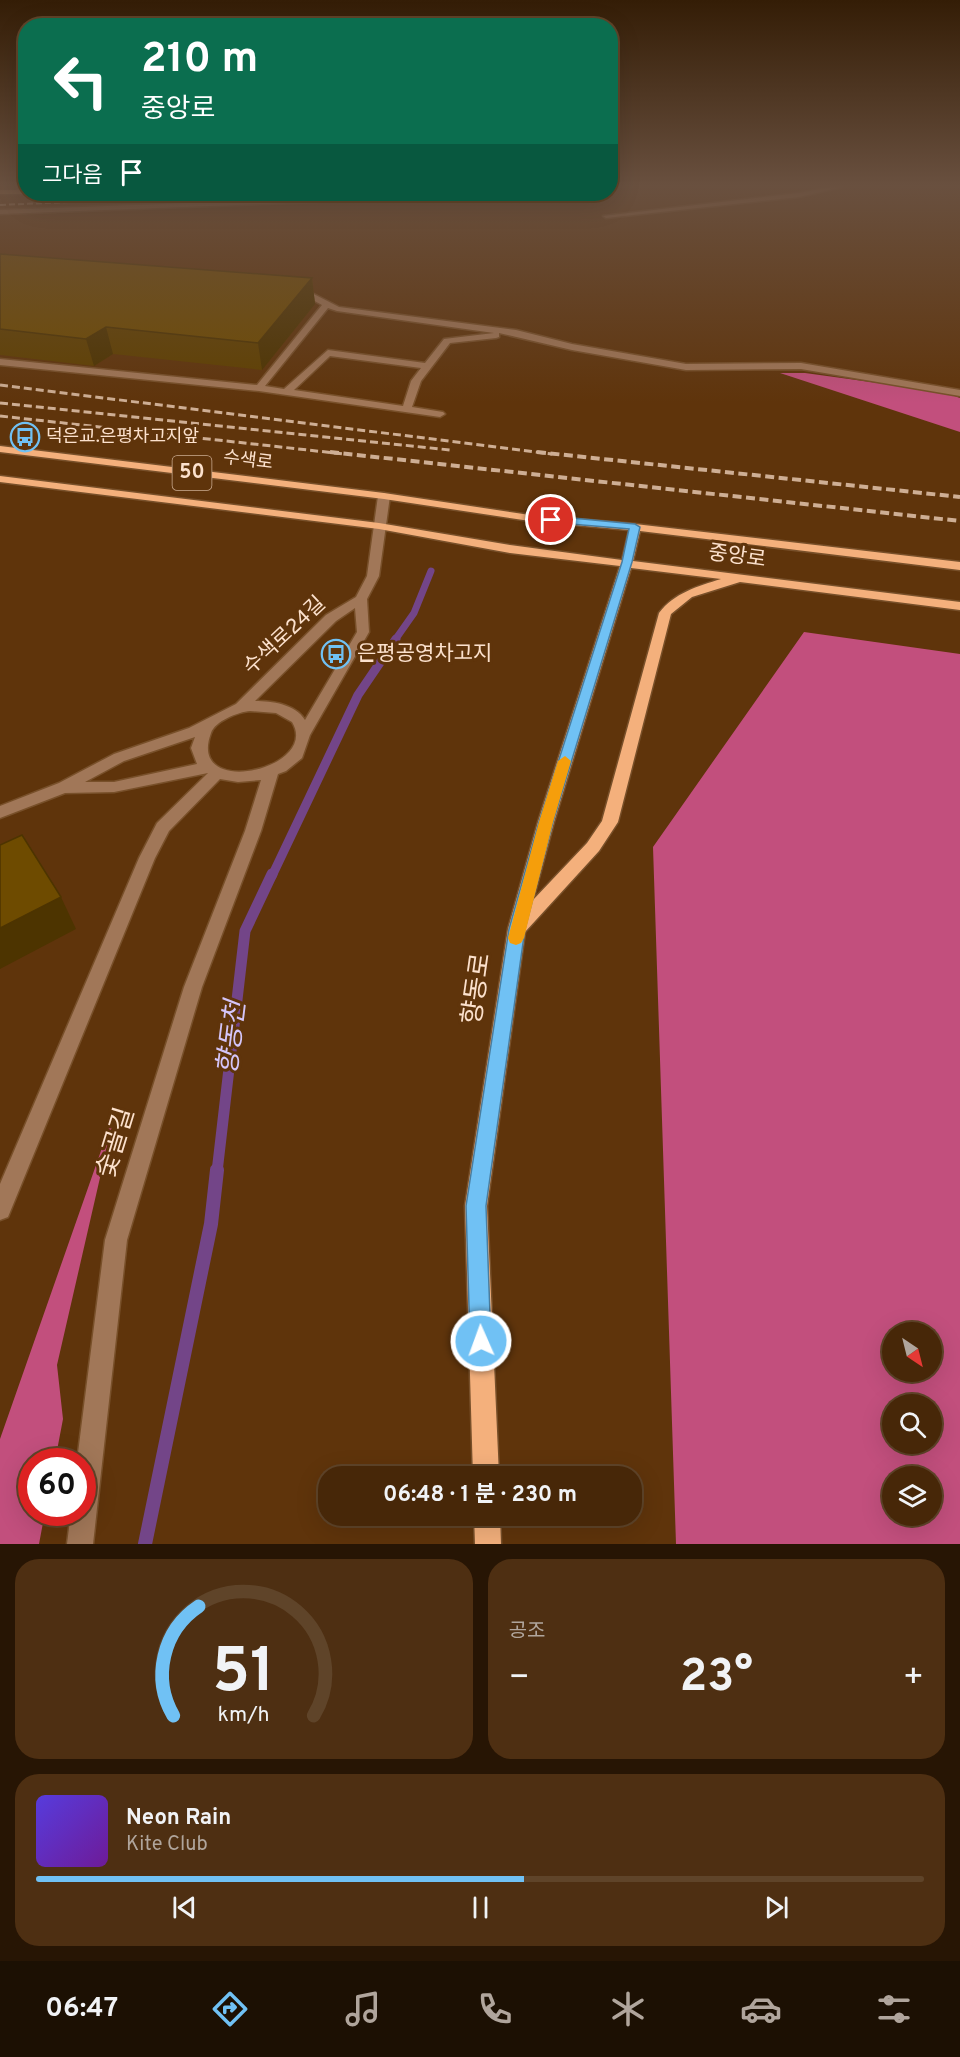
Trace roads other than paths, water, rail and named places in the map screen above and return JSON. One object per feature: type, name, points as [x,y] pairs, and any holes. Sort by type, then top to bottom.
[{"type":"main road","name":"수색로","points":[[0,451],[384,496]]},
{"type":"main road","name":"50","points":[[0,479],[379,526]]},
{"type":"main road","name":"중앙로","points":[[384,496],[530,518],[635,527],[960,566]]},
{"type":"main road","name":"중앙로","points":[[379,526],[510,549],[627,562],[960,606]]},
{"type":"main road","name":"향동로","points":[[486,1466],[476,1206],[517,929],[546,822],[627,562],[635,527]]},
{"type":"main road","points":[[517,929],[593,847],[610,822],[665,613],[670,606],[704,588],[742,577]]},
{"type":"main road","points":[[487,1526],[488,1544]]},
{"type":"street","points":[[290,290],[302,291],[337,309],[516,333],[572,347],[686,367],[801,366],[960,393]]},
{"type":"street","points":[[259,388],[327,304]]},
{"type":"street","points":[[407,410],[416,381],[447,341],[516,333]]},
{"type":"street","points":[[286,392],[328,354],[428,366]]},
{"type":"street","points":[[0,362],[259,388],[440,414]]},
{"type":"street","name":"수색로24길","points":[[241,707],[331,618],[361,599],[373,576],[384,496]]},
{"type":"street","name":"수색로24길","points":[[63,788],[114,787],[212,770],[243,777],[271,772],[289,762],[300,749],[303,735],[363,632],[361,599]]},
{"type":"street","name":"수색로24길","points":[[0,812],[63,788],[108,763],[206,726],[221,714],[241,707],[268,706],[290,714],[300,723],[303,735]]},
{"type":"street","points":[[0,1209],[147,858],[163,827],[212,770],[198,755],[198,740],[206,726]]},
{"type":"street","name":"숯골길","points":[[80,1544],[116,1240],[193,987],[253,831],[271,772]]},
{"type":"waterway","name":"향동천","points":[[395,640],[414,613],[431,571]]},
{"type":"waterway","name":"향동천","points":[[272,876],[358,695],[396,639]]},
{"type":"waterway","name":"향동천","points":[[217,1172],[245,931],[272,874]]},
{"type":"waterway","name":"향동천","points":[[145,1544],[211,1224],[217,1170]]},
{"type":"railway","points":[[0,385],[552,454]]},
{"type":"railway","points":[[0,403],[450,450]]},
{"type":"railway","points":[[0,416],[344,454]]},
{"type":"railway","points":[[330,452],[960,521]]},
{"type":"railway","points":[[537,452],[960,497]]},
{"type":"place","name":"덕은교.은평차고지앞","points":[[25,437]]},
{"type":"place","name":"은평공영차고지","points":[[336,654]]}]
